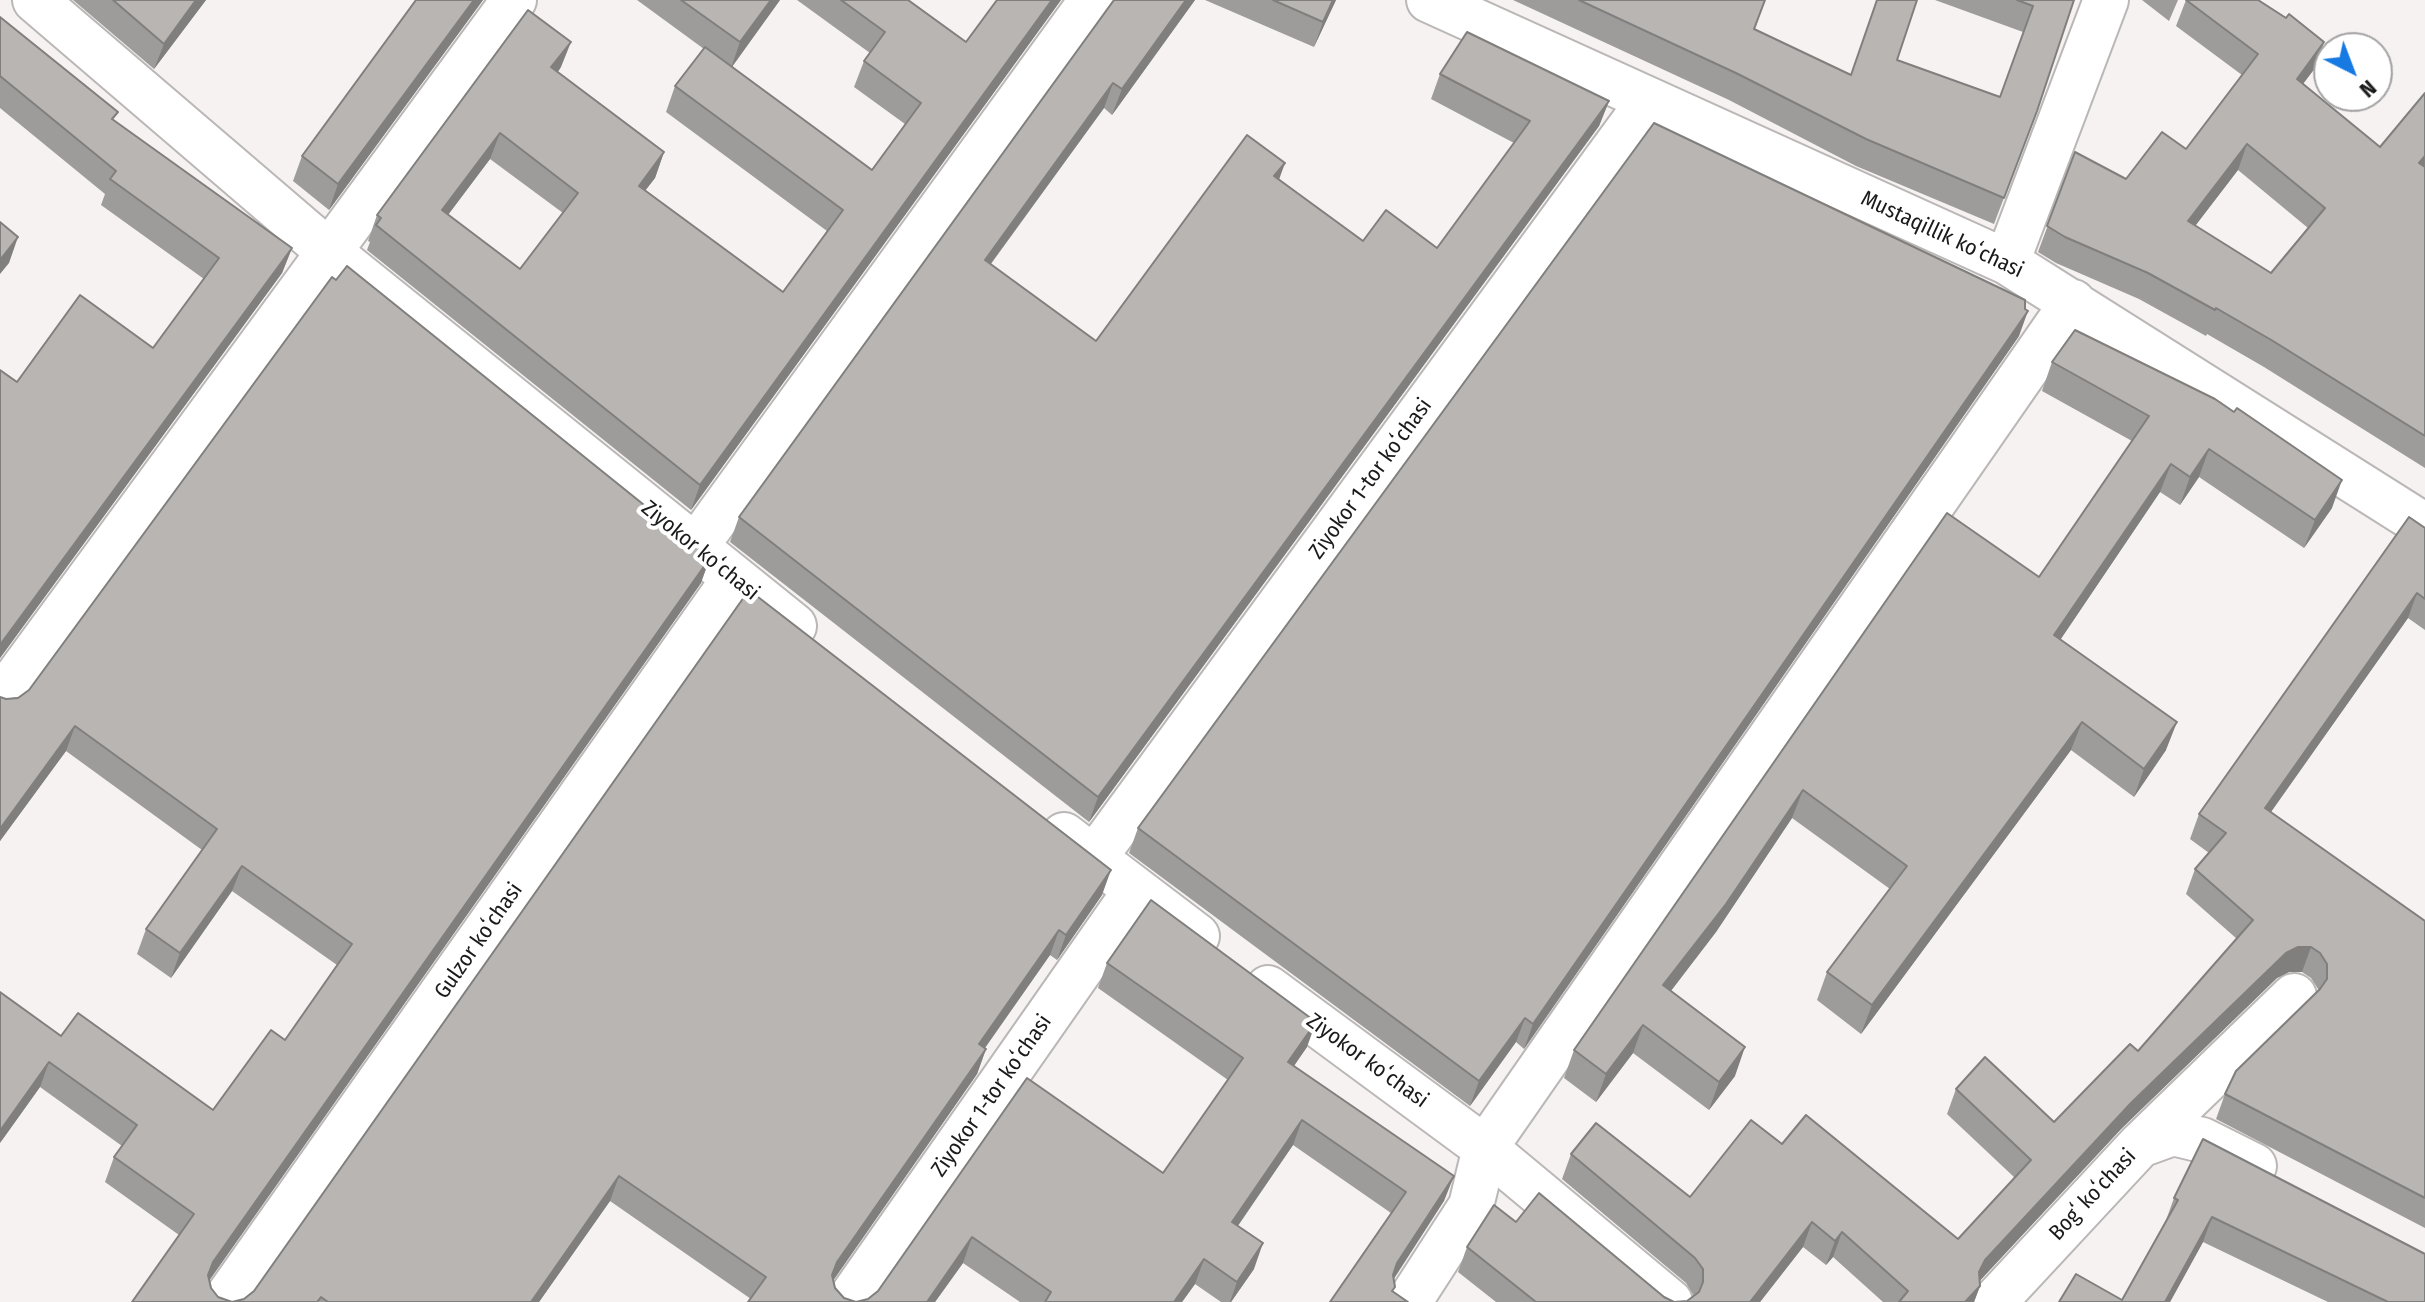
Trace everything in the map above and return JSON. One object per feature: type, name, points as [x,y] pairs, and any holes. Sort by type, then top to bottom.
[{"type":"street","name":"Ziyokor koʻchasi","points":[[35,0],[328,251],[821,647]]},
{"type":"street","points":[[0,700],[514,0]]},
{"type":"street","points":[[696,546],[1092,0]]},
{"type":"street","name":"Mustaqillik koʻchasi","points":[[1429,0],[2007,262],[2425,526]]},
{"type":"street","points":[[2007,262],[2106,0]]},
{"type":"street","name":"Ziyokor 1-tor koʻchasi","points":[[1094,858],[1649,101]]},
{"type":"street","points":[[1409,1302],[1471,1206],[1485,1148],[2073,302]]},
{"type":"street","name":"Gulzor koʻchasi","points":[[224,1302],[734,579]]},
{"type":"street","name":"Ziyokor koʻchasi","points":[[1032,810],[1485,1148],[1670,1302]]},
{"type":"street","name":"Ziyokor 1-tor koʻchasi","points":[[848,1302],[1136,890]]},
{"type":"street","points":[[2140,1145],[2294,996]]},
{"type":"street","name":"Bogʻ koʻchasi","points":[[1994,1302],[2140,1145],[2173,1133],[2202,1140],[2286,1183]]},
{"type":"building","points":[[113,0],[196,0],[164,44]]},
{"type":"building","points":[[416,0],[474,0],[338,184],[302,156]]},
{"type":"building","points":[[681,0],[771,0],[740,42]]},
{"type":"building","points":[[841,0],[908,0],[966,42],[997,0],[1052,0],[700,485],[376,225],[381,218],[377,215],[528,10],[571,42],[551,67],[664,152],[639,186],[783,292],[843,210],[675,86],[705,47],[872,170],[921,103],[864,61],[885,32]],"holes":[[[500,133],[578,193],[520,269],[442,210]]]},
{"type":"building","points":[[1114,0],[1186,0],[1122,89],[1113,83],[985,260],[1096,341],[1247,135],[1285,163],[1274,176],[1363,241],[1386,210],[1437,248],[1530,121],[1440,74],[1467,32],[1609,101],[1098,797],[739,517]]},
{"type":"building","points":[[1273,0],[1333,0],[1323,22]]},
{"type":"building","points":[[1579,0],[1765,0],[1754,29],[1851,75],[1877,0],[1917,0],[1897,60],[2000,97],[2033,6],[2017,0],[2074,0],[2004,198],[1866,139],[1738,74]]},
{"type":"building","points":[[2186,0],[2258,0],[2286,18],[2289,14],[2313,33],[2313,57],[2297,79],[2313,92],[2313,112],[2337,112],[2380,147],[2425,93],[2425,156],[2419,163],[2425,167],[2425,436],[2216,308],[2047,226],[2075,152],[2126,179],[2162,132],[2186,149],[2258,54]],"holes":[[[2247,144],[2325,208],[2271,273],[2188,221]]]},
{"type":"building","points":[[0,17],[118,112],[112,119],[292,248],[0,645],[0,370],[17,382],[80,295],[153,348],[219,258],[110,179],[116,171],[0,76]]},
{"type":"building","points":[[1654,123],[2025,300],[2028,311],[1533,1024],[1525,1018],[1479,1081],[1138,828]]},
{"type":"building","points":[[0,222],[18,237],[0,260]]},
{"type":"building","points":[[347,266],[710,558],[213,1262],[208,1275],[211,1288],[218,1297],[232,1302],[132,1302],[194,1214],[114,1157],[137,1125],[49,1062],[0,1131],[0,992],[61,1036],[78,1013],[213,1110],[271,1030],[285,1040],[352,944],[242,866],[180,953],[146,929],[217,829],[75,726],[0,829],[0,697],[18,698],[29,690],[332,277],[336,280]]},
{"type":"building","points":[[2075,330],[2215,399],[2234,412],[2237,408],[2342,480],[2315,520],[2209,449],[2190,477],[2171,464],[2054,635],[2177,722],[2144,769],[2082,722],[1872,1005],[1827,972],[1907,866],[1803,790],[1726,904],[1663,985],[1745,1047],[1719,1082],[1643,1025],[1606,1074],[1574,1050],[1947,513],[2039,577],[2149,416],[2052,362]]},
{"type":"building","points":[[2409,517],[2425,528],[2425,599],[2417,593],[2265,808],[2425,921],[2425,1198],[2225,1094],[2236,1071],[2327,979],[2327,964],[2320,953],[2311,947],[2298,947],[2286,953],[2131,1103],[1985,1260],[1979,1272],[1980,1286],[1965,1302],[1899,1302],[1908,1291],[1842,1232],[1835,1241],[1812,1222],[1750,1302],[1674,1302],[1687,1301],[1699,1292],[1703,1269],[1695,1258],[1571,1154],[1596,1123],[1690,1197],[1751,1120],[1782,1144],[1806,1115],[1958,1239],[2031,1160],[1956,1089],[1985,1057],[2054,1122],[2130,1044],[2138,1051],[2253,920],[2195,869],[2226,833],[2199,814]]},
{"type":"building","points":[[749,590],[1111,870],[1066,935],[1059,930],[979,1044],[986,1049],[837,1262],[832,1275],[835,1288],[844,1298],[856,1302],[748,1302],[766,1277],[619,1176],[531,1302],[328,1302],[321,1297],[317,1302],[232,1302],[244,1299],[254,1291]]},
{"type":"building","points":[[1151,900],[1316,1022],[1288,1062],[1454,1176],[1397,1263],[1392,1291],[1408,1302],[1330,1302],[1406,1192],[1302,1120],[1232,1222],[1263,1243],[1237,1282],[1204,1259],[1174,1302],[1045,1302],[1051,1292],[972,1237],[927,1302],[856,1302],[868,1299],[878,1291],[1027,1078],[1163,1173],[1243,1058],[1107,963]]},
{"type":"building","points":[[2203,1139],[2425,1254],[2425,1302],[2388,1302],[2212,1217],[2165,1302],[2059,1302],[2076,1274],[2122,1300],[2178,1200],[2174,1198]]},
{"type":"building","points":[[1539,1193],[1674,1302],[1536,1302],[1467,1247],[1494,1205],[1516,1222]]}]
